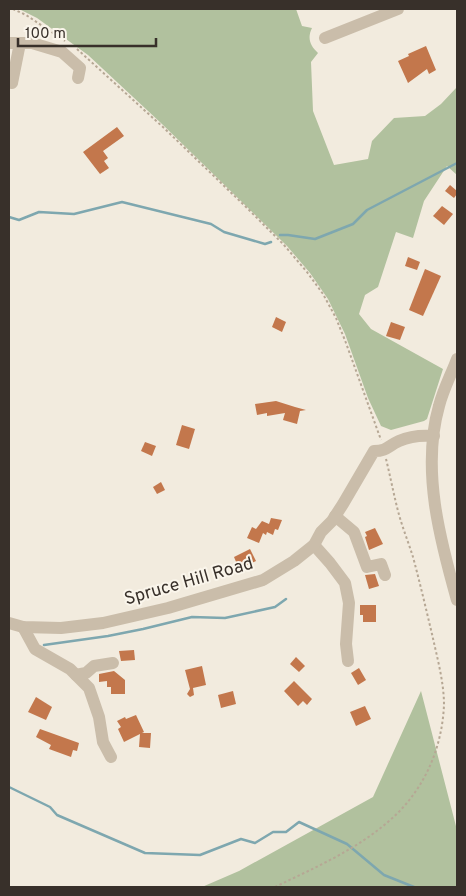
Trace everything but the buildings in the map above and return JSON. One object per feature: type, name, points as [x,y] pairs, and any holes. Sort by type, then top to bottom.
[{"type":"street","points":[[325,38],[398,9]]},
{"type":"street","points":[[12,83],[14,43],[32,43],[62,52],[80,68],[78,78]]},
{"type":"street","points":[[457,359],[439,406],[434,436],[432,471],[436,517],[457,600]]},
{"type":"street","name":"Spruce Hill Road","points":[[9,623],[23,627],[62,628],[103,623],[168,608],[263,580],[294,561],[314,545],[321,532],[335,516],[374,451],[384,451],[392,444],[420,435],[434,436]]},
{"type":"street","points":[[335,516],[354,532],[367,567],[381,564],[385,575]]},
{"type":"street","points":[[314,545],[345,583],[349,603],[346,644],[348,661]]},
{"type":"street","points":[[23,627],[35,649],[97,685]]},
{"type":"street","points":[[81,674],[94,666],[113,662]]},
{"type":"street","points":[[81,674],[89,688],[103,742],[111,757]]},
{"type":"path","points":[[13,9],[31,18],[66,41]]},
{"type":"path","points":[[72,46],[164,128],[240,201],[284,245],[323,294],[336,318],[346,343],[384,451],[397,507],[429,619],[443,688],[443,720],[432,762],[424,779],[415,794],[390,821],[359,844],[275,887]]},
{"type":"green space","points":[[19,9],[296,9],[302,26],[312,28],[310,42],[318,53],[311,62],[313,111],[334,165],[368,159],[372,141],[394,118],[425,116],[441,104],[457,87],[457,175],[447,166],[424,201],[413,238],[396,232],[378,287],[365,295],[359,314],[371,329],[443,369],[427,419],[391,430],[381,426],[368,398],[345,334],[328,299],[310,273],[287,246],[88,55],[37,18]]},
{"type":"green space","points":[[421,691],[457,830],[457,887],[202,887],[239,871],[373,797]]},
{"type":"waterway","points":[[280,235],[315,239],[353,224],[367,210],[457,163]]},
{"type":"waterway","points":[[9,217],[19,220],[39,212],[74,214],[122,202],[211,224],[224,232],[265,244],[271,242]]},
{"type":"waterway","points":[[44,645],[108,636],[192,617],[225,618],[275,607],[286,599]]},
{"type":"waterway","points":[[9,787],[50,807],[57,815],[145,853],[200,855],[241,839],[255,843],[273,832],[286,832],[299,822],[347,844],[384,875],[414,887]]}]
